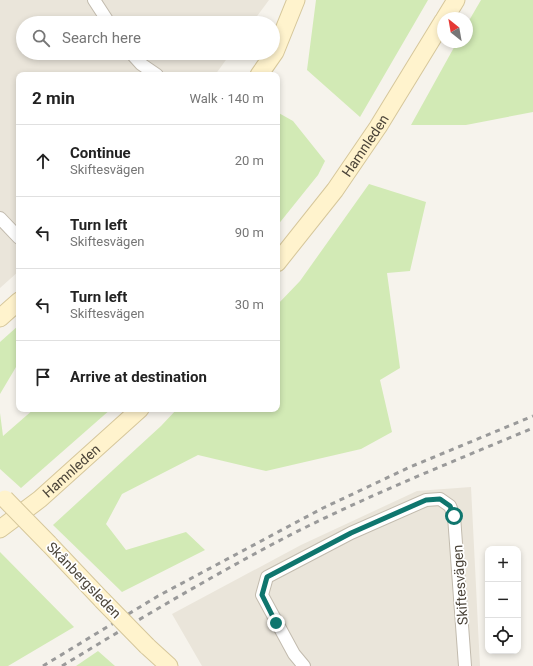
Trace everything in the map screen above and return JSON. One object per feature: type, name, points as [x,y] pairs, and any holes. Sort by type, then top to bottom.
[{"type":"main road","points":[[280,42],[296,0]]},
{"type":"main road","name":"Hamnleden","points":[[447,12],[452,0]]},
{"type":"main road","name":"Hamnleden","points":[[448,12],[456,0]]},
{"type":"main road","name":"Hamnleden","points":[[280,259],[335,190],[378,127],[437,30]]},
{"type":"main road","points":[[261,72],[270,60]]},
{"type":"main road","points":[[0,318],[16,304]]},
{"type":"main road","name":"Hamnleden","points":[[0,529],[40,499],[137,412]]},
{"type":"main road","name":"Skånbergsleden","points":[[2,496],[102,600],[169,666]]},
{"type":"street","points":[[94,0],[104,16]]},
{"type":"street","points":[[137,60],[153,72]]},
{"type":"street","points":[[0,218],[16,235]]},
{"type":"street","name":"Skiftesvägen","points":[[304,666],[294,660],[262,595],[267,577],[305,556],[371,524],[426,500],[440,499],[450,506],[454,516],[465,666]]},
{"type":"shaded area","points":[[0,0],[269,0],[257,16],[16,16],[16,60],[226,60],[217,72],[16,72],[16,274],[0,288]]},
{"type":"shaded area","points":[[471,487],[480,666],[202,666],[172,614],[301,545],[417,491]]},
{"type":"green space","points":[[316,0],[428,0],[360,117],[307,70]]},
{"type":"green space","points":[[481,0],[533,0],[533,112],[466,125],[411,125],[454,48],[473,48],[473,14]]},
{"type":"green space","points":[[280,114],[293,121],[325,161],[318,175],[280,222]]},
{"type":"green space","points":[[369,184],[426,202],[410,271],[387,273],[400,368],[380,380],[392,432],[361,449],[266,471],[198,455],[122,494],[106,524],[126,550],[186,532],[205,550],[122,592],[53,525],[161,426],[174,412],[280,412],[280,302],[300,281]]},
{"type":"green space","points":[[16,328],[16,367],[0,394],[0,342]]},
{"type":"green space","points":[[31,412],[108,412],[21,488],[0,469],[0,413],[3,436]]},
{"type":"green space","points":[[0,552],[74,627],[8,666],[0,666]]},
{"type":"green space","points":[[98,651],[115,666],[76,666]]},
{"type":"railway","points":[[43,666],[158,596],[323,508],[410,467],[533,416]]},
{"type":"railway","points":[[62,666],[140,619],[271,545],[335,513],[533,428]]},
{"type":"route","points":[[276,623],[262,595],[267,577],[351,533],[426,500],[440,499],[450,506],[454,516]]}]
